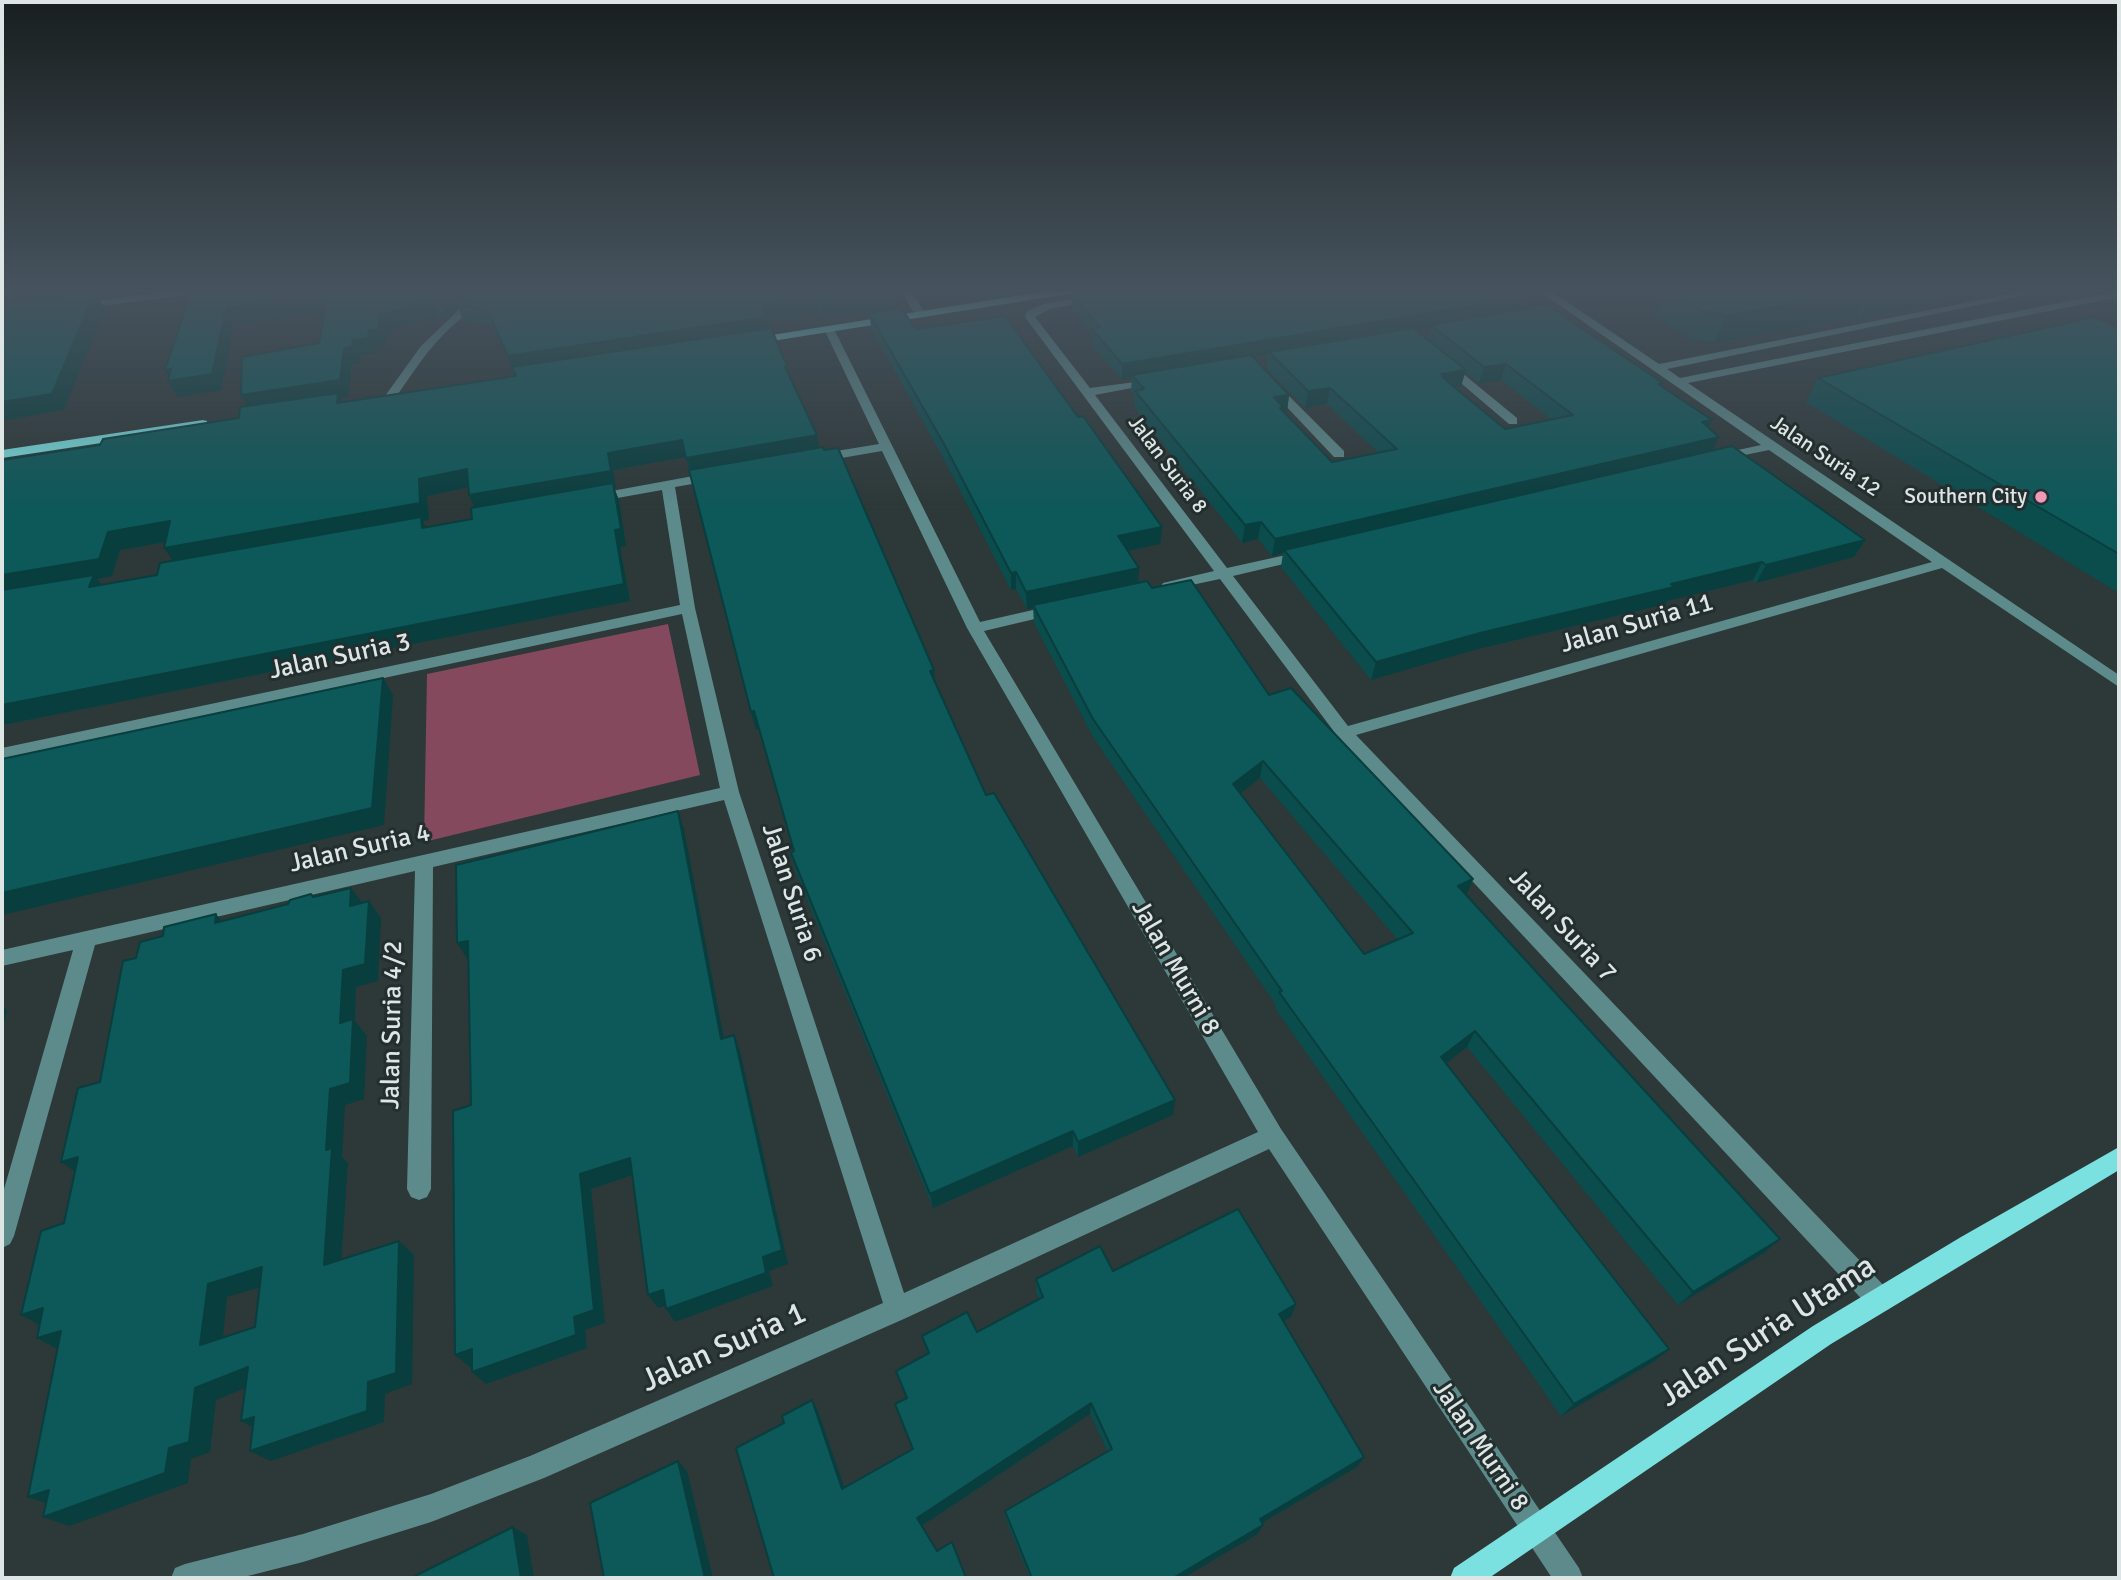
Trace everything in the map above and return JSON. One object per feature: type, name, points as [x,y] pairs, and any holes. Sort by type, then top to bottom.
[{"type":"main road","points":[[377,398],[404,394]]},
{"type":"main road","points":[[2,454],[213,423]]},
{"type":"main road","name":"Jalan Suria Utama","points":[[1464,1578],[1537,1531],[1727,1397],[1880,1300],[2119,1158]]},
{"type":"street","points":[[391,396],[412,363]]},
{"type":"street","name":"Jalan Murni 8","points":[[846,363],[975,628],[1273,1136],[1569,1578]]},
{"type":"street","name":"Jalan Suria 8","points":[[1065,363],[1223,574]]},
{"type":"street","points":[[1443,363],[1513,421]]},
{"type":"street","name":"Jalan Suria 12","points":[[1648,363],[2119,682]]},
{"type":"street","points":[[1657,368],[1683,363]]},
{"type":"street","points":[[1677,382],[1774,363]]},
{"type":"street","points":[[1262,374],[1339,454]]},
{"type":"street","points":[[1089,392],[1171,378]]},
{"type":"street","points":[[808,459],[887,446]]},
{"type":"street","points":[[1704,461],[1771,446]]},
{"type":"street","points":[[587,500],[731,474]]},
{"type":"street","name":"Jalan Suria 6","points":[[668,486],[688,608],[730,792],[897,1308]]},
{"type":"street","points":[[1159,588],[1317,552]]},
{"type":"street","name":"Jalan Suria 11","points":[[1344,733],[1944,563]]},
{"type":"street","name":"Jalan Suria 7","points":[[1223,574],[1344,733],[1880,1300]]},
{"type":"street","points":[[975,628],[1068,607]]},
{"type":"street","name":"Jalan Suria 3","points":[[2,754],[688,608]]},
{"type":"street","name":"Jalan Suria 4","points":[[2,958],[730,792]]},
{"type":"street","name":"Jalan Suria 4/2","points":[[419,1189],[424,861]]},
{"type":"street","points":[[2,1236],[87,937]]},
{"type":"street","name":"Jalan Suria 1","points":[[186,1578],[303,1548],[431,1508],[534,1468],[897,1308],[1273,1136]]},
{"type":"shaded area","points":[[668,624],[700,775],[424,842],[427,674]]},
{"type":"building","points":[[2,363],[65,363],[52,394],[2,402]]},
{"type":"building","points":[[167,363],[214,363],[212,374],[168,381],[171,369],[165,370]]},
{"type":"building","points":[[242,363],[342,363],[340,380],[241,395]]},
{"type":"building","points":[[540,363],[786,363],[785,367],[817,435],[686,458],[682,440],[608,453],[611,471],[469,495],[467,469],[419,479],[420,503],[164,548],[170,521],[108,532],[99,559],[2,575],[2,460],[100,445],[103,439],[239,418],[240,407],[338,393],[337,403],[516,376],[512,367]]},
{"type":"building","points":[[897,363],[1039,363],[1078,417],[1083,416],[1162,527],[1118,536],[1139,568],[1026,592],[1016,572],[1011,573],[944,444]]},
{"type":"building","points":[[1205,363],[1258,363],[1289,395],[1274,397],[1283,407],[1280,408],[1332,462],[1397,449],[1330,388],[1308,391],[1280,363],[1457,363],[1466,370],[1441,374],[1445,377],[1442,377],[1505,429],[1573,415],[1506,364],[1484,367],[1479,363],[1633,363],[1663,383],[1658,384],[1712,420],[1702,422],[1719,437],[1275,539],[1261,522],[1245,525],[1135,391],[1144,389],[1132,375]]},
{"type":"building","name":"Southern City","points":[[1887,363],[2119,363],[2119,554],[1818,378]]},
{"type":"building","points":[[1732,446],[1865,540],[1766,565],[1762,562],[1671,584],[1674,587],[1480,633],[1376,662],[1284,550]]},
{"type":"building","points":[[823,447],[824,450],[838,448],[934,670],[930,671],[986,795],[994,793],[1175,1100],[1078,1142],[1073,1131],[930,1194],[791,853],[794,851],[754,711],[751,712],[689,470]]},
{"type":"building","points":[[613,483],[621,529],[615,530],[624,584],[2,705],[2,590],[94,575],[89,587],[157,575],[160,563],[421,517],[422,528],[472,519],[471,508]]},
{"type":"building","points":[[1191,580],[1269,695],[1291,688],[1473,879],[1458,886],[1780,1239],[1693,1292],[1475,1031],[1441,1057],[1669,1349],[1574,1404],[1279,992],[1282,991],[1093,719],[1033,605],[1147,581],[1152,588]],"holes":[[[1263,761],[1413,933],[1364,954],[1233,784]]]},
{"type":"building","points":[[383,678],[372,808],[2,893],[2,759]]},
{"type":"building","points":[[678,811],[721,1039],[734,1035],[782,1250],[763,1257],[766,1273],[666,1309],[663,1290],[648,1295],[630,1158],[580,1174],[594,1310],[574,1317],[576,1335],[472,1372],[472,1349],[455,1355],[453,1111],[471,1105],[468,941],[457,943],[456,865]]},
{"type":"building","points":[[351,888],[350,906],[369,901],[365,964],[343,970],[340,1023],[353,1019],[350,1083],[330,1089],[326,1150],[332,1148],[324,1265],[399,1241],[396,1373],[368,1382],[367,1411],[250,1451],[254,1417],[241,1421],[248,1367],[195,1388],[189,1442],[169,1448],[165,1473],[43,1517],[49,1490],[28,1497],[61,1331],[37,1338],[43,1308],[21,1315],[41,1231],[64,1223],[78,1157],[61,1162],[78,1088],[100,1082],[123,961],[136,958],[140,942],[163,936],[164,927],[216,914],[215,923],[288,904],[290,900],[311,894],[313,897]],"holes":[[[262,1267],[255,1327],[200,1345],[208,1284]]]},
{"type":"building","points":[[1238,1209],[1296,1304],[1279,1314],[1364,1457],[1260,1519],[1263,1525],[1173,1578],[1032,1578],[1005,1511],[1112,1449],[1091,1403],[917,1518],[937,1551],[952,1542],[966,1578],[774,1578],[736,1448],[784,1423],[782,1416],[812,1400],[842,1489],[913,1449],[895,1404],[907,1398],[896,1371],[929,1353],[922,1336],[967,1312],[977,1332],[1043,1297],[1036,1279],[1100,1246],[1113,1271]]},
{"type":"building","points":[[678,1461],[705,1578],[604,1578],[590,1503]]},
{"type":"building","points":[[513,1527],[521,1578],[411,1578]]},
{"type":"place","name":"Southern City","points":[[2041,497]]}]
